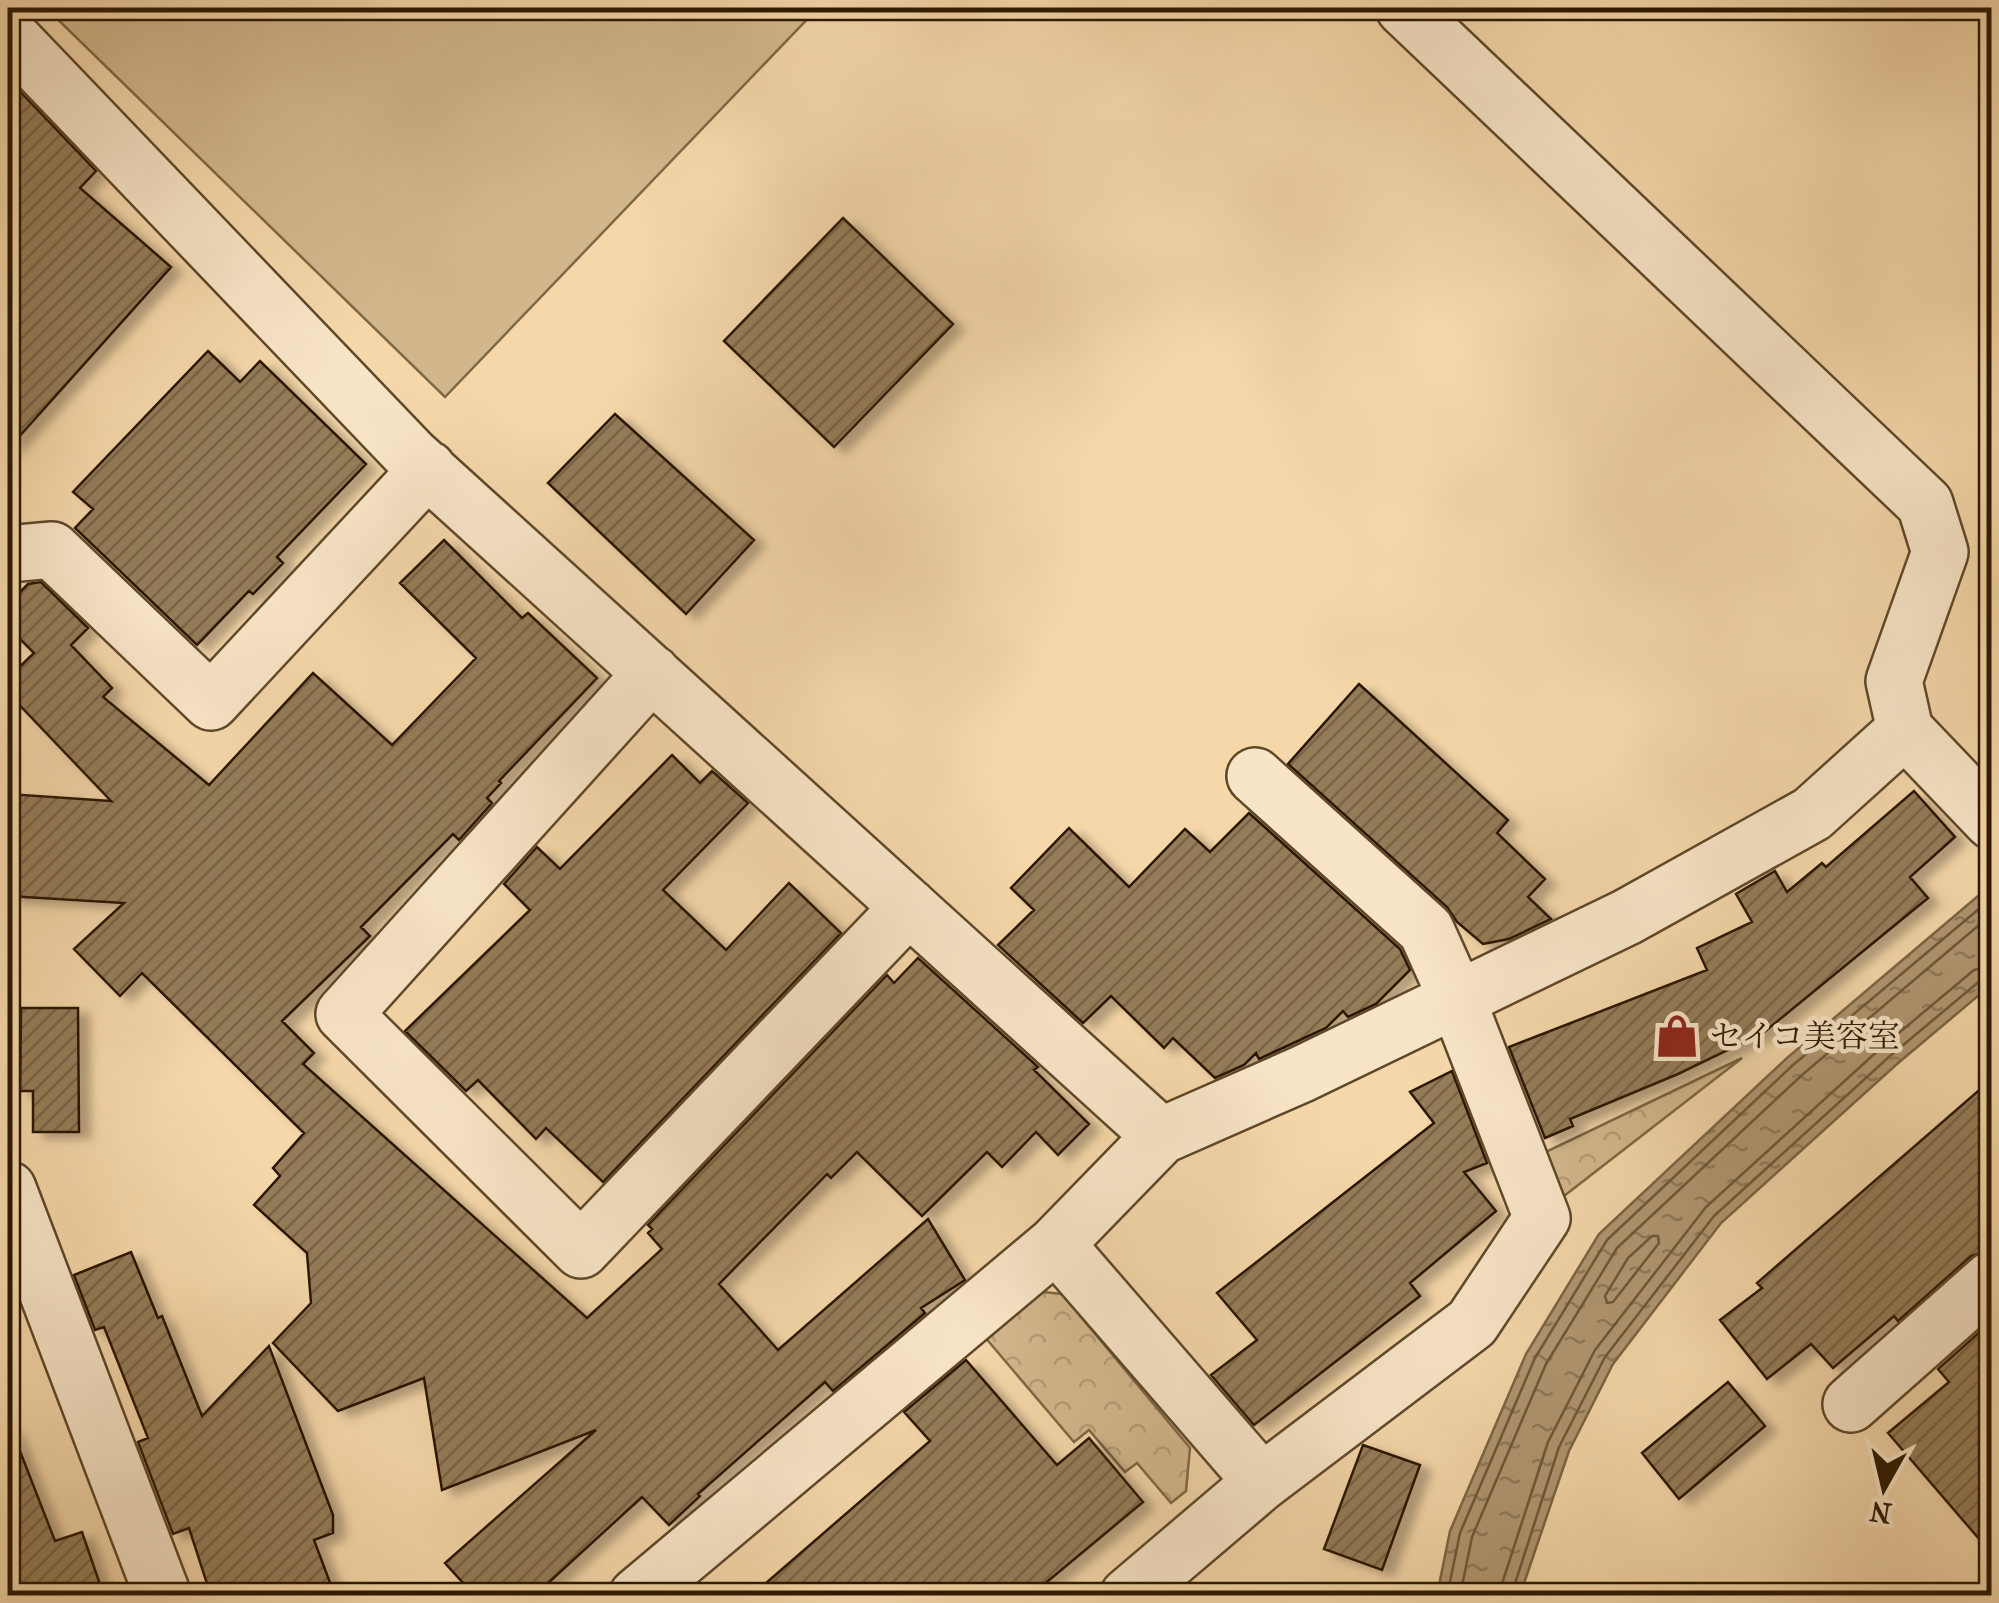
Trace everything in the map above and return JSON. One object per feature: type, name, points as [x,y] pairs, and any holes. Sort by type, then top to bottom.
[{"type":"street","points":[[1404,8],[1925,504],[1940,552],[1894,681],[1905,730],[1992,821]]},
{"type":"street","points":[[8,34],[428,469],[1161,1136]]},
{"type":"street","points":[[8,554],[52,550],[211,702],[428,469]]},
{"type":"street","points":[[652,673],[344,1014],[581,1250],[909,906]]},
{"type":"street","points":[[637,1596],[1056,1244],[1161,1136],[1302,1074],[1628,916],[1812,814],[1905,730]]},
{"type":"street","points":[[1128,1596],[1262,1482],[1472,1323],[1542,1218],[1426,930],[1255,776]]},
{"type":"street","points":[[8,1189],[162,1596]]},
{"type":"street","points":[[1056,1244],[1262,1482]]},
{"type":"street","points":[[1850,1404],[1992,1279]]},
{"type":"green space","points":[[46,8],[818,8],[445,397]]},
{"type":"green space","points":[[1742,1058],[1555,1203],[1535,1157]]},
{"type":"green space","points":[[1025,1290],[1062,1294],[1190,1448],[1186,1491],[1171,1503],[1137,1463],[1125,1472],[1089,1430],[1074,1442],[978,1329]]},
{"type":"water","points":[[1991,885],[1991,985],[1721,1223],[1613,1364],[1569,1451],[1520,1595],[1437,1595],[1450,1531],[1526,1354],[1599,1234],[1787,1058]]},
{"type":"building","points":[[8,79],[96,171],[80,188],[171,267],[8,449]]},
{"type":"building","points":[[843,218],[953,324],[834,447],[724,341]]},
{"type":"building","points":[[208,351],[240,382],[260,361],[366,464],[277,557],[283,563],[253,594],[249,591],[197,645],[75,528],[93,509],[73,492]]},
{"type":"building","points":[[615,414],[754,540],[686,614],[548,483]]},
{"type":"building","points":[[444,540],[522,618],[528,613],[597,678],[499,781],[487,798],[492,803],[459,840],[453,834],[361,927],[370,936],[282,1021],[314,1053],[303,1064],[587,1318],[662,1249],[648,1233],[652,1229],[648,1225],[887,975],[894,983],[918,958],[1038,1067],[1034,1070],[1089,1124],[1058,1155],[1036,1132],[1002,1167],[987,1152],[922,1216],[857,1152],[831,1178],[827,1174],[719,1284],[778,1350],[928,1219],[965,1280],[921,1308],[925,1313],[833,1391],[825,1382],[698,1494],[669,1525],[642,1497],[534,1596],[475,1596],[445,1563],[596,1430],[442,1490],[424,1378],[338,1411],[273,1343],[311,1303],[307,1253],[254,1205],[280,1176],[273,1168],[304,1133],[142,973],[120,996],[74,949],[124,903],[8,896],[8,794],[111,801],[8,693],[8,678],[34,653],[8,627],[8,604],[28,584],[41,582],[88,628],[71,645],[112,688],[103,697],[209,785],[313,673],[392,745],[476,658],[400,583]]},
{"type":"building","points":[[1359,684],[1508,820],[1497,833],[1545,879],[1528,897],[1551,919],[1509,939],[1483,944],[1288,764]]},
{"type":"building","points":[[672,755],[700,783],[712,771],[748,803],[663,890],[726,950],[789,883],[841,933],[603,1182],[546,1128],[536,1139],[478,1080],[466,1091],[405,1031],[530,910],[504,884],[537,847],[560,869]]},
{"type":"building","points":[[1914,791],[1955,837],[1910,877],[1928,898],[1763,1033],[1570,1119],[1573,1126],[1545,1138],[1509,1047],[1707,970],[1697,948],[1752,922],[1736,894],[1775,871],[1787,892],[1822,863],[1826,867]]},
{"type":"building","points":[[1249,813],[1400,949],[1410,970],[1376,1004],[1348,1017],[1343,1011],[1326,1028],[1259,1059],[1256,1053],[1244,1065],[1215,1078],[1173,1038],[1164,1048],[1111,996],[1083,1023],[998,945],[1034,910],[1011,888],[1069,828],[1129,887],[1185,829],[1210,852]]},
{"type":"building","points":[[21,1008],[78,1008],[79,1132],[33,1132],[33,1091],[20,1091]]},
{"type":"building","points":[[1452,1071],[1487,1163],[1464,1172],[1496,1211],[1410,1283],[1420,1296],[1254,1425],[1211,1375],[1257,1340],[1217,1293],[1434,1123],[1410,1092]]},
{"type":"building","points":[[1992,1079],[1992,1249],[1971,1256],[1898,1321],[1894,1316],[1833,1368],[1811,1344],[1767,1379],[1720,1320],[1762,1288],[1757,1283]]},
{"type":"building","points":[[131,1252],[158,1318],[162,1316],[202,1416],[269,1346],[333,1515],[333,1533],[314,1540],[335,1596],[211,1596],[189,1528],[173,1534],[138,1442],[148,1438],[104,1327],[95,1330],[74,1275]]},
{"type":"building","points":[[1992,1321],[1992,1554],[1888,1433],[1949,1382],[1938,1369]]},
{"type":"building","points":[[966,1360],[1057,1465],[1089,1438],[1143,1502],[1030,1596],[751,1596],[930,1441],[904,1412]]},
{"type":"building","points":[[1728,1382],[1765,1426],[1679,1499],[1642,1453]]},
{"type":"building","points":[[8,1428],[55,1541],[82,1532],[104,1596],[8,1596]]},
{"type":"building","points":[[1363,1445],[1420,1465],[1382,1570],[1324,1549]]},
{"type":"place","name":"セイコ美容室","points":[[1677,1036]]}]
